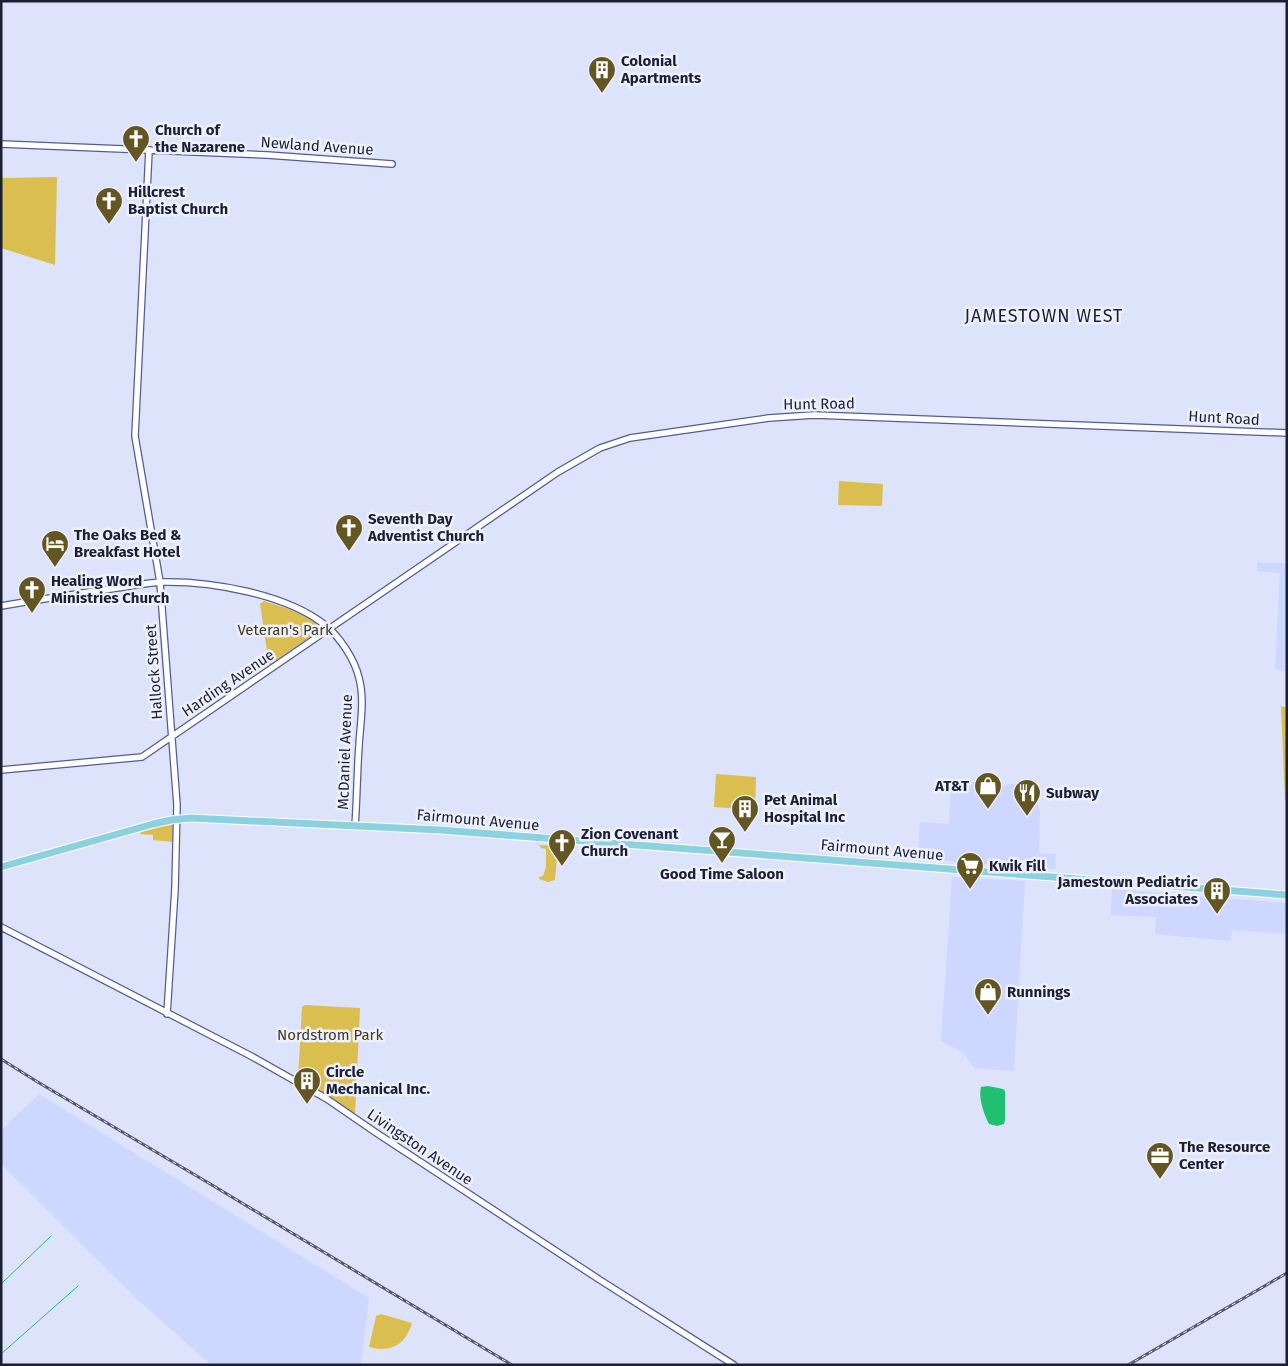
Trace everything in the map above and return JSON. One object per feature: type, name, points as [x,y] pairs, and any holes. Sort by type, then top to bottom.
[{"type":"main road","name":"Fairmount Avenue","points":[[1,867],[153,824],[191,818],[440,830],[1287,895]]},
{"type":"street","name":"Newland Avenue","points":[[1,144],[267,155],[392,164]]},
{"type":"street","name":"Hallock Street","points":[[148,150],[135,436],[160,582],[178,819],[169,1006],[167,1014]]},
{"type":"street","name":"Hunt Road","points":[[395,583],[577,460],[610,445],[643,436],[769,418],[814,415],[1287,434]]},
{"type":"street","points":[[1,606],[160,582],[210,585],[261,596],[305,612],[329,628]]},
{"type":"street","name":"Harding Avenue","points":[[1,770],[138,758],[150,752],[395,583]]},
{"type":"street","name":"McDaniel Avenue","points":[[329,628],[354,664],[360,680],[354,826]]},
{"type":"street","name":"Livingston Avenue","points":[[1,928],[295,1080],[327,1099],[600,1280],[734,1365]]},
{"type":"shaded area","points":[[1257,561],[1261,563],[1287,563],[1287,672],[1275,669],[1280,573],[1257,571]]},
{"type":"shaded area","points":[[951,780],[974,782],[974,795],[1011,784],[1024,785],[1035,794],[1040,812],[1039,853],[1056,854],[1055,869],[918,859],[920,822],[949,824]]},
{"type":"shaded area","points":[[952,877],[1025,881],[1014,1071],[974,1068],[964,1053],[941,1041]]},
{"type":"shaded area","points":[[1112,889],[1287,903],[1287,934],[1232,930],[1230,941],[1155,934],[1156,917],[1111,915]]},
{"type":"shaded area","points":[[988,1086],[1005,1091],[1004,1124],[997,1126],[989,1124],[985,1116],[980,1091],[981,1087]]},
{"type":"shaded area","points":[[39,1094],[369,1298],[361,1365],[211,1365],[136,1298],[1,1164],[1,1130]]},
{"type":"green space","points":[[57,177],[55,265],[1,248],[1,178]]},
{"type":"green space","points":[[839,481],[883,484],[882,506],[838,505]]},
{"type":"green space","name":"Veteran's Park","points":[[264,601],[303,615],[316,623],[320,628],[319,631],[269,665],[260,604]]},
{"type":"green space","points":[[1281,706],[1287,708],[1287,801],[1285,800]]},
{"type":"green space","points":[[716,774],[756,777],[755,810],[714,807]]},
{"type":"green space","points":[[170,824],[173,825],[172,842],[153,840],[153,835],[140,834],[141,832]]},
{"type":"green space","points":[[539,845],[558,846],[555,880],[548,882],[539,879],[539,877],[543,876],[546,867],[546,849],[541,848]]},
{"type":"green space","name":"Nordstrom Park","points":[[305,1005],[360,1008],[355,1115],[298,1079],[302,1007]]},
{"type":"green space","points":[[381,1314],[412,1323],[406,1337],[396,1346],[384,1349],[369,1347],[376,1316]]},
{"type":"waterway","points":[[1,1284],[51,1236]]},
{"type":"waterway","points":[[1,1354],[78,1286]]},
{"type":"railway","points":[[1,1059],[512,1365]]},
{"type":"railway","points":[[1128,1365],[1287,1273]]},
{"type":"place","name":"Colonial Apartments","points":[[602,94]]},
{"type":"place","name":"Church of the Nazarene","points":[[136,163]]},
{"type":"place","name":"Hillcrest Baptist Church","points":[[109,225]]},
{"type":"place","name":"Seventh Day Adventist Church","points":[[349,552]]},
{"type":"place","name":"The Oaks Bed & Breakfast Hotel","points":[[55,568]]},
{"type":"place","name":"Healing Word Ministries Church","points":[[32,614]]},
{"type":"place","name":"AT&T","points":[[988,810]]},
{"type":"place","name":"Subway","points":[[1027,817]]},
{"type":"place","name":"Pet Animal Hospital Inc","points":[[745,833]]},
{"type":"place","name":"Good Time Saloon","points":[[722,864]]},
{"type":"place","name":"Zion Covenant Church","points":[[562,867]]},
{"type":"place","name":"Kwik Fill","points":[[970,890]]},
{"type":"place","name":"Jamestown Pediatric Associates","points":[[1217,915]]},
{"type":"place","name":"Runnings","points":[[988,1016]]},
{"type":"place","name":"Circle Mechanical Inc.","points":[[307,1105]]},
{"type":"place","name":"The Resource Center","points":[[1160,1180]]},
{"type":"district","name":"JAMESTOWN WEST","points":[[1044,316]]}]
